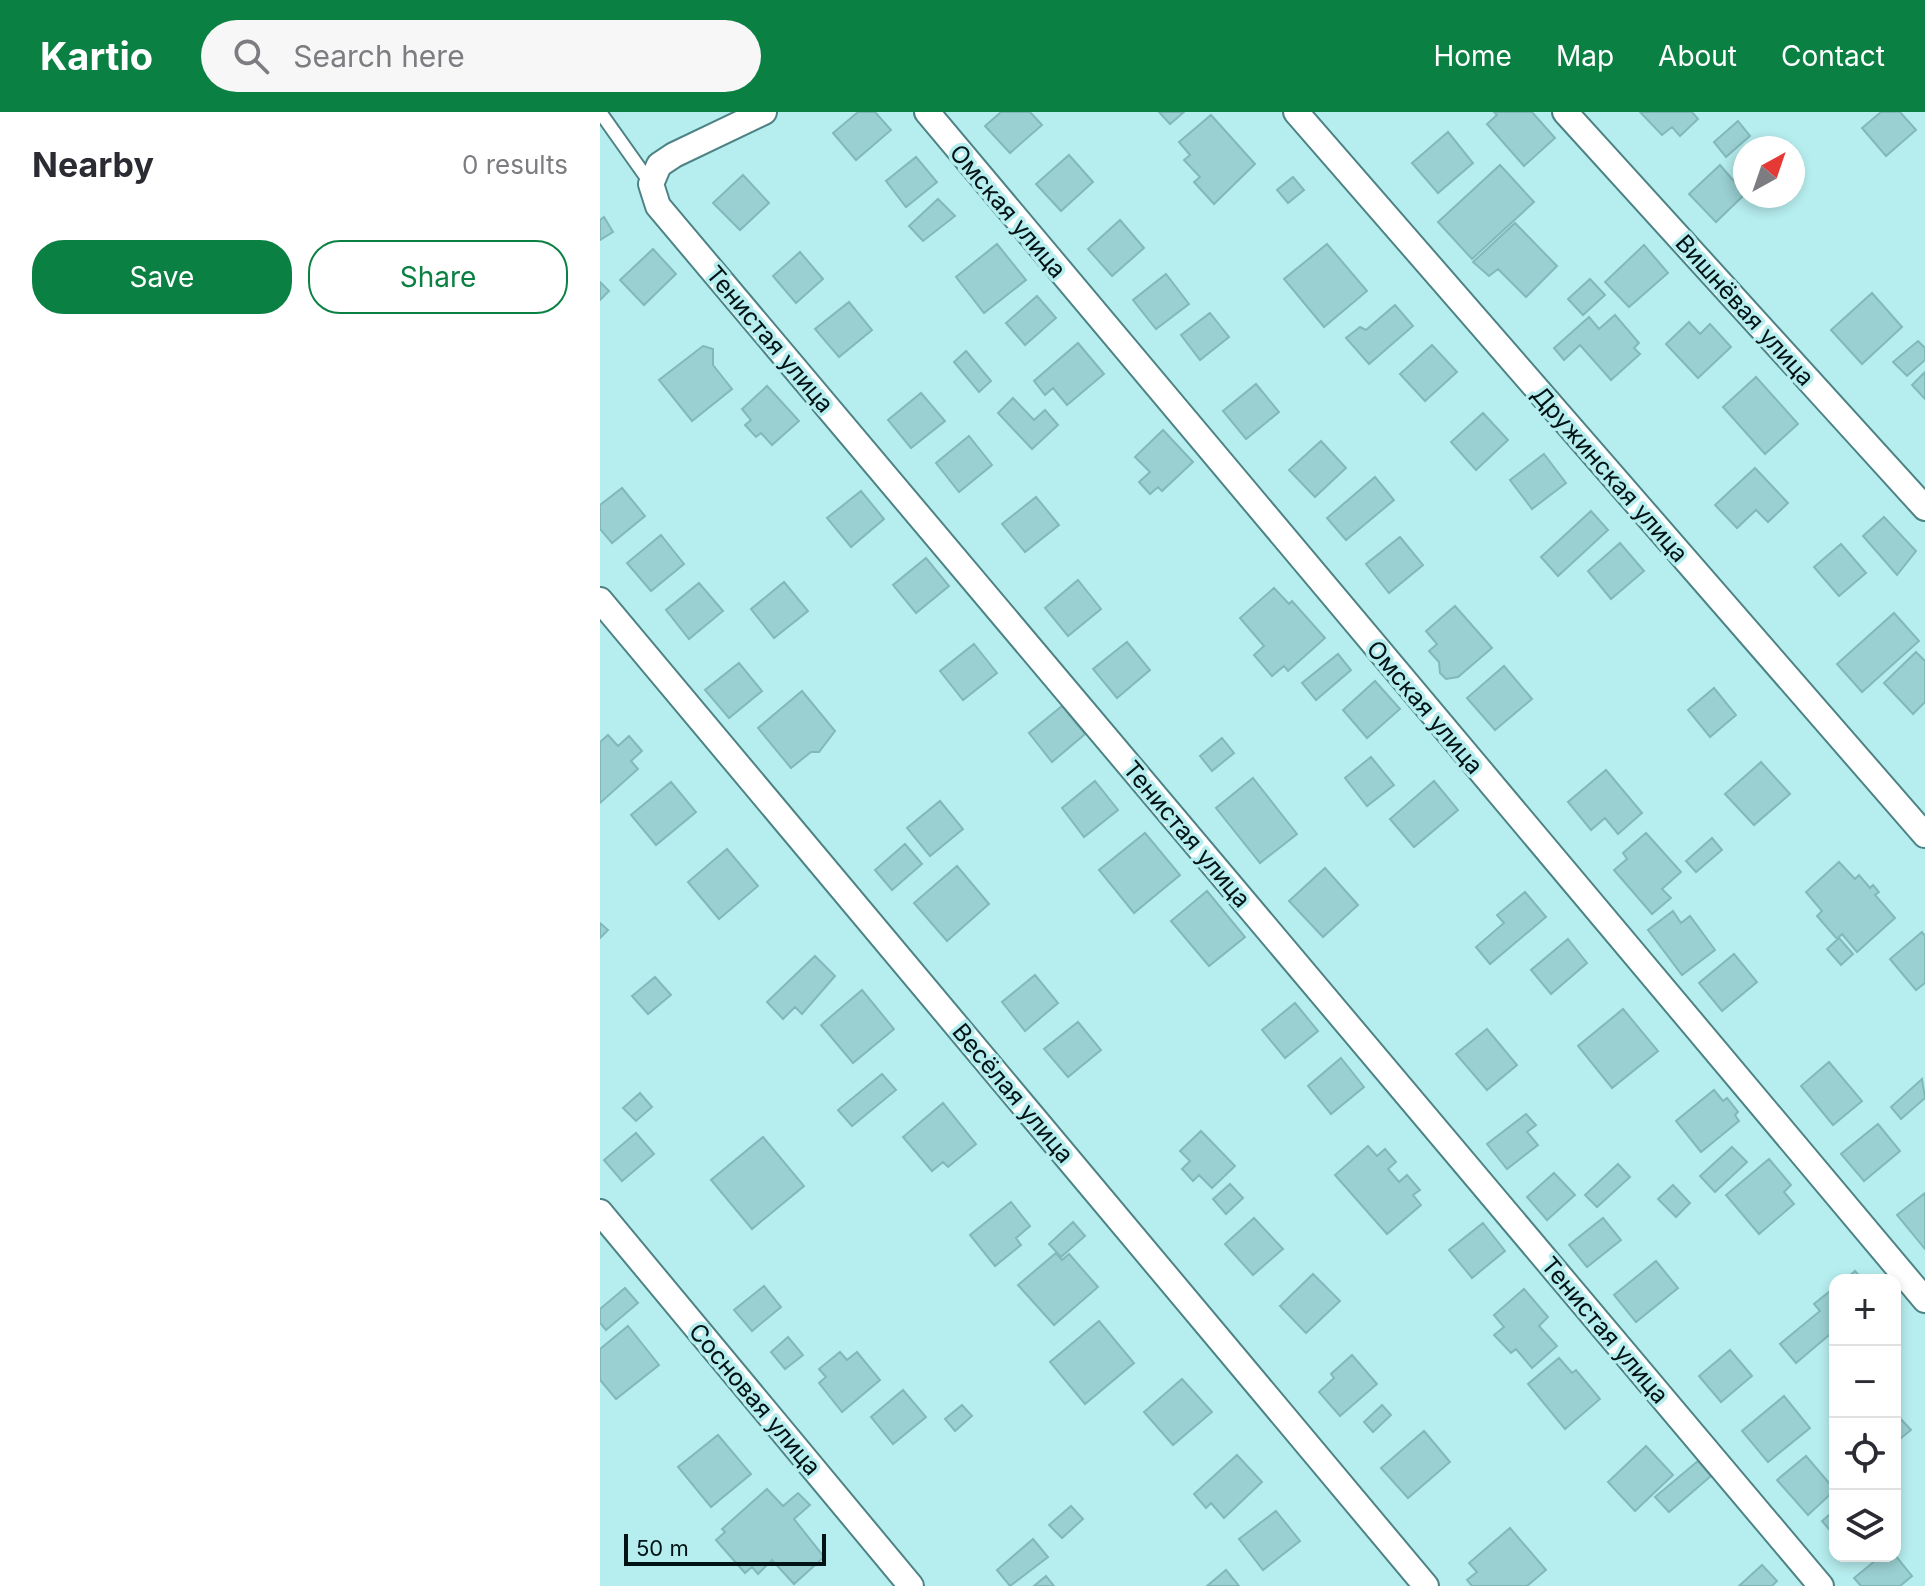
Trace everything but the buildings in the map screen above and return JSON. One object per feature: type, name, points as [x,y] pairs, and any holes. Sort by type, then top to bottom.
[{"type":"street","points":[[651,184],[659,165],[674,155],[764,112]]},
{"type":"street","name":"Омская улица","points":[[927,112],[1925,1300]]},
{"type":"street","name":"Дружинская улица","points":[[1296,112],[1925,835]]},
{"type":"street","name":"Вишнёвая улица","points":[[1565,112],[1925,508]]},
{"type":"street","name":"Тенистая улица","points":[[651,184],[658,206],[673,224],[1821,1586]]},
{"type":"street","name":"Весёлая улица","points":[[600,600],[1426,1586]]},
{"type":"street","name":"Сосновая улица","points":[[600,1212],[911,1586]]},
{"type":"lane","points":[[600,112],[651,184]]}]
